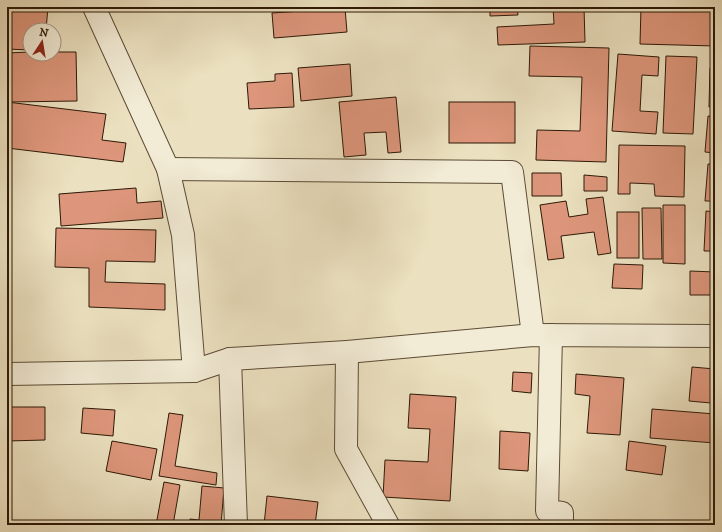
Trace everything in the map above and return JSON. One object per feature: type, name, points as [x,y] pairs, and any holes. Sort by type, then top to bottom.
[{"type":"street","points":[[94,7],[168,169],[183,235],[194,371]]},
{"type":"street","points":[[168,169],[512,172],[542,335],[547,511],[562,513],[562,525]]},
{"type":"street","points":[[7,374],[194,371],[230,359],[347,352],[542,335],[715,336]]},
{"type":"street","points":[[347,352],[346,449],[388,525]]},
{"type":"street","points":[[230,359],[236,525]]},
{"type":"building","points":[[7,7],[48,7],[47,22],[22,22],[22,50],[7,49]]},
{"type":"building","points":[[490,7],[517,7],[518,15],[490,16]]},
{"type":"building","points":[[553,7],[584,7],[585,42],[498,45],[497,27],[554,24]]},
{"type":"building","points":[[641,7],[715,7],[715,46],[640,44]]},
{"type":"building","points":[[345,8],[347,32],[274,38],[272,13]]},
{"type":"building","points":[[530,46],[609,48],[606,162],[536,160],[537,130],[580,131],[582,77],[529,76]]},
{"type":"building","points":[[22,52],[22,62],[62,62],[62,52],[76,52],[77,101],[7,102],[7,53]]},
{"type":"building","points":[[618,54],[659,57],[658,76],[642,75],[640,111],[658,112],[656,134],[612,131]]},
{"type":"building","points":[[666,56],[697,57],[693,134],[663,133]]},
{"type":"building","points":[[350,64],[352,96],[301,101],[298,68]]},
{"type":"building","points":[[710,68],[715,69],[715,107],[709,107]]},
{"type":"building","points":[[292,73],[294,107],[249,109],[247,83],[275,81],[275,74]]},
{"type":"building","points":[[396,97],[401,152],[388,153],[386,132],[364,133],[366,155],[344,157],[339,102]]},
{"type":"building","points":[[7,102],[106,114],[102,140],[126,143],[123,162],[7,148]]},
{"type":"building","points":[[449,102],[515,102],[515,143],[449,143]]},
{"type":"building","points":[[708,116],[715,117],[715,153],[705,152]]},
{"type":"building","points":[[619,145],[685,146],[684,197],[655,196],[654,184],[630,183],[630,194],[618,194]]},
{"type":"building","points":[[708,164],[715,164],[715,201],[705,201]]},
{"type":"building","points":[[532,173],[561,173],[562,196],[532,196]]},
{"type":"building","points":[[584,175],[607,177],[607,191],[584,191]]},
{"type":"building","points":[[136,188],[137,203],[161,201],[163,218],[61,226],[59,194]]},
{"type":"building","points":[[603,197],[611,253],[598,255],[594,232],[561,236],[564,258],[548,260],[540,205],[566,201],[569,217],[588,214],[586,199]]},
{"type":"building","points":[[663,205],[685,205],[685,264],[663,263]]},
{"type":"building","points":[[642,208],[661,208],[662,259],[643,259]]},
{"type":"building","points":[[706,211],[715,212],[715,251],[704,251]]},
{"type":"building","points":[[617,212],[639,212],[639,258],[617,258]]},
{"type":"building","points":[[56,228],[156,230],[155,262],[106,261],[105,282],[165,284],[165,310],[89,307],[89,268],[55,267]]},
{"type":"building","points":[[614,264],[643,265],[642,289],[612,288]]},
{"type":"building","points":[[690,271],[715,272],[715,295],[690,295]]},
{"type":"building","points":[[692,367],[715,369],[715,388],[712,388],[711,403],[689,401]]},
{"type":"building","points":[[513,372],[532,373],[531,393],[512,391]]},
{"type":"building","points":[[576,374],[624,378],[620,435],[587,433],[590,396],[575,394]]},
{"type":"building","points":[[410,394],[456,397],[450,501],[383,497],[385,460],[428,462],[430,429],[408,428]]},
{"type":"building","points":[[7,407],[45,407],[45,440],[7,441]]},
{"type":"building","points":[[83,408],[115,410],[113,436],[81,433]]},
{"type":"building","points":[[652,409],[715,414],[715,443],[650,438]]},
{"type":"building","points":[[169,413],[183,415],[175,466],[217,473],[216,485],[159,476]]},
{"type":"building","points":[[500,431],[530,433],[528,471],[499,469]]},
{"type":"building","points":[[112,441],[157,449],[151,480],[106,471]]},
{"type":"building","points":[[629,441],[666,446],[662,475],[626,470]]},
{"type":"building","points":[[164,482],[180,485],[173,525],[156,525]]},
{"type":"building","points":[[202,486],[224,488],[221,525],[189,525],[190,519],[199,520]]},
{"type":"building","points":[[267,496],[318,502],[315,525],[264,525]]}]
